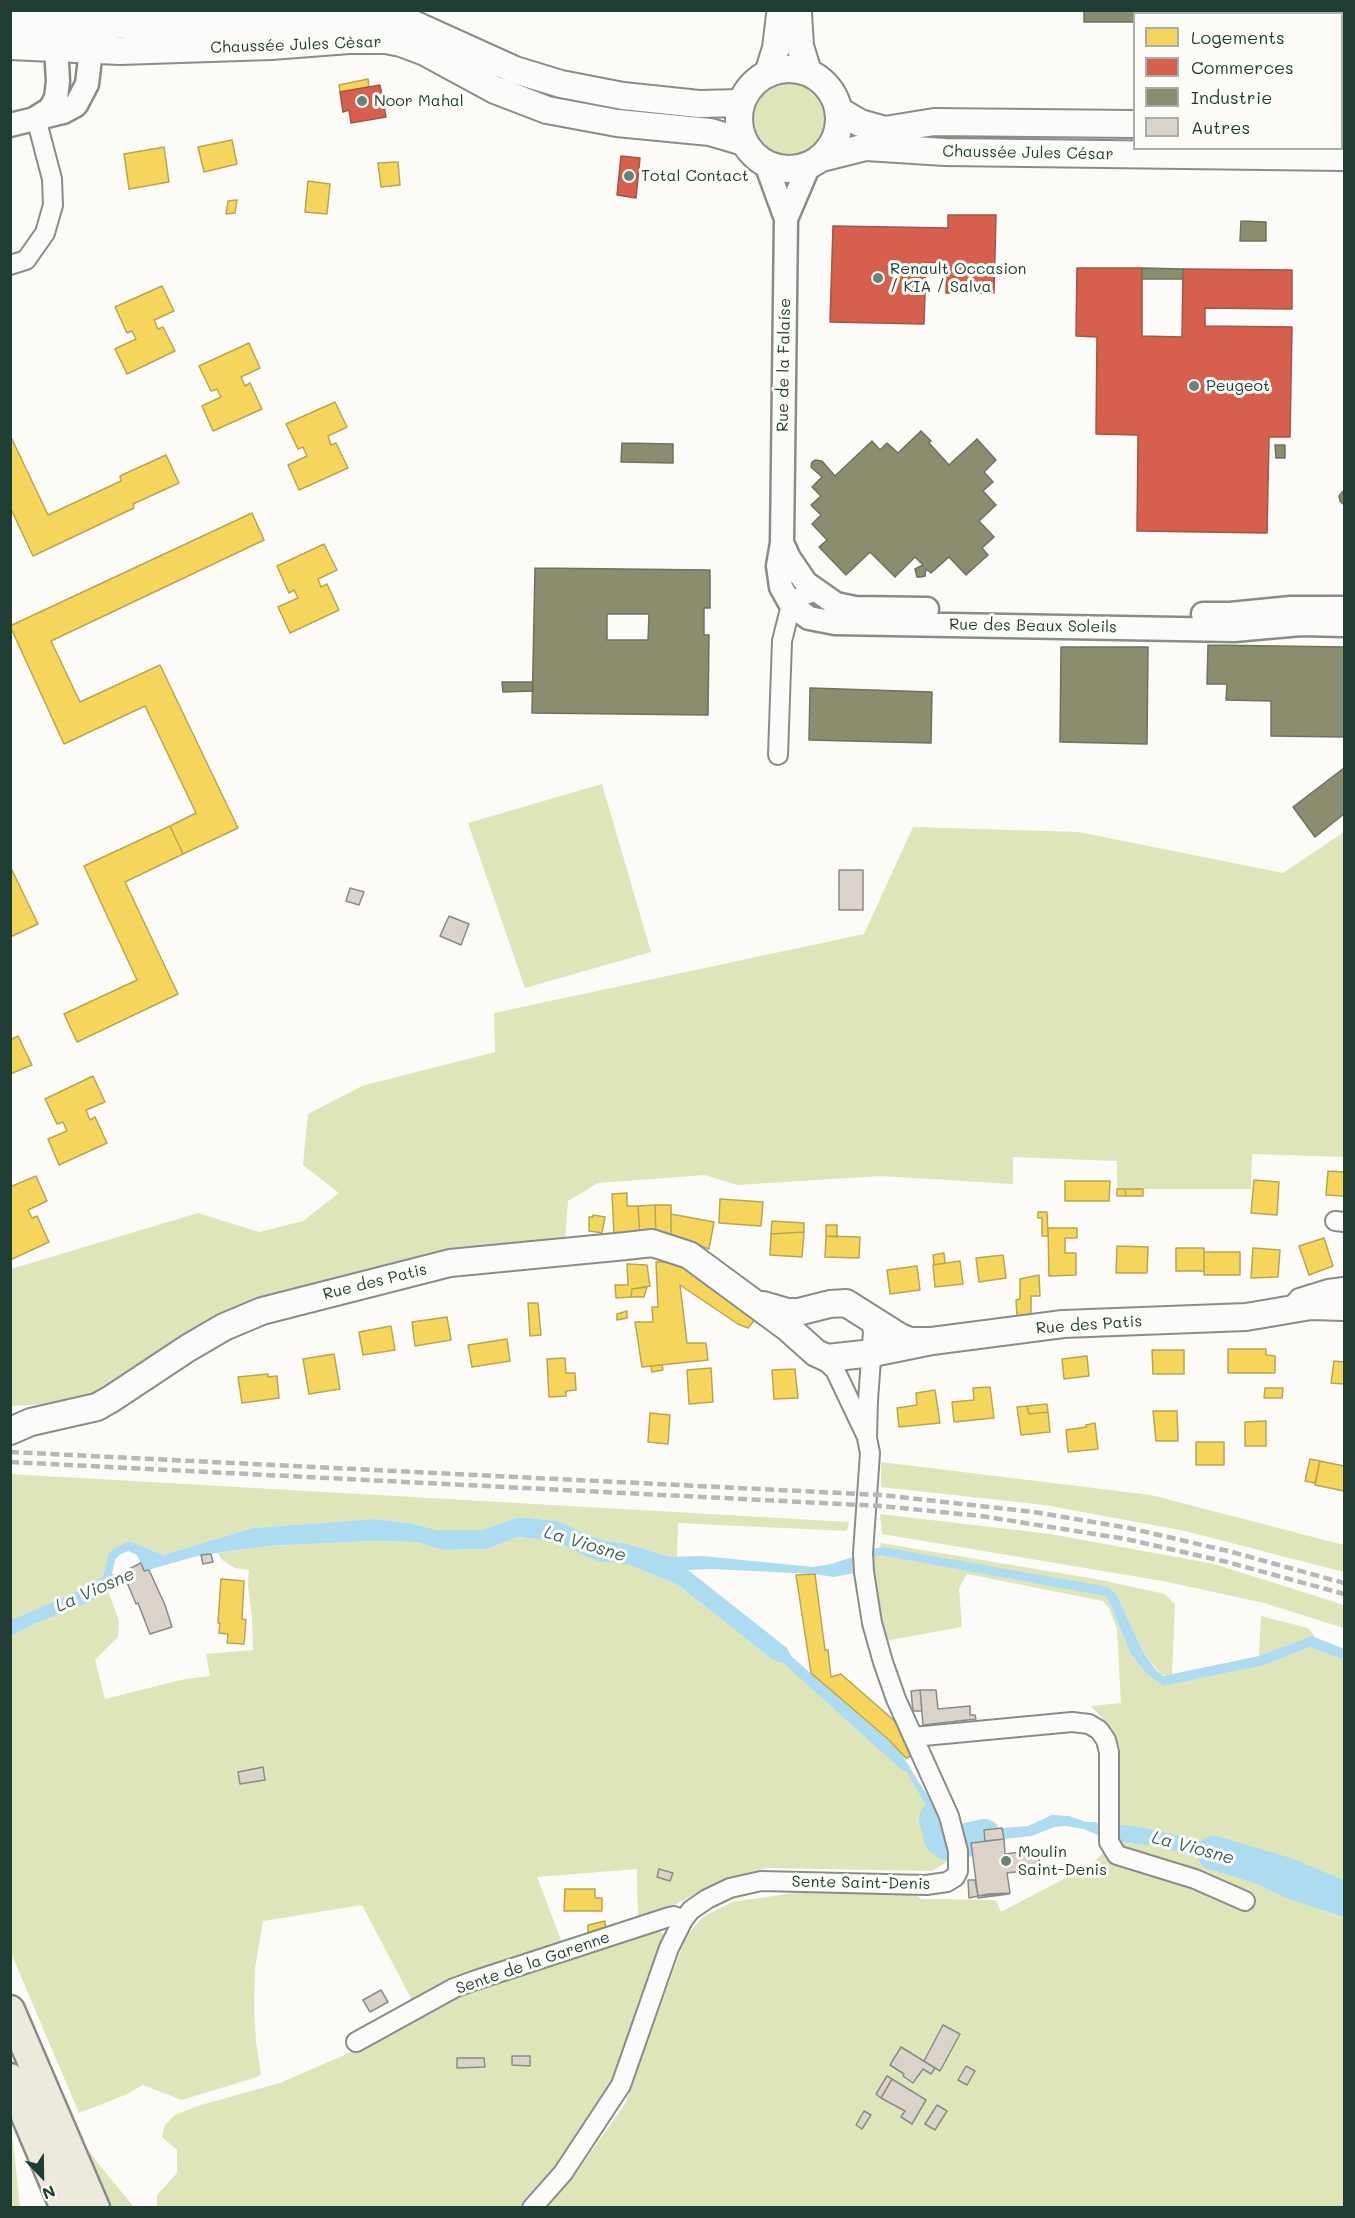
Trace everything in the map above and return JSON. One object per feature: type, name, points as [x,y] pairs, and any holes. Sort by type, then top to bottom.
[{"type":"main road","points":[[768,74],[776,48],[779,21],[783,10]]},
{"type":"main road","points":[[796,10],[800,46],[808,72]]},
{"type":"main road","name":"Chaussée Jules Cèsar","points":[[10,46],[217,24],[374,12],[401,19],[515,70],[561,84],[614,94],[699,104],[741,103]]},
{"type":"main road","name":"Chaussée Jules Cèsar","points":[[10,23],[68,40],[271,46],[370,40],[396,42],[416,49],[495,90],[547,110],[597,121],[710,132],[744,142]]},
{"type":"main road","points":[[790,69],[808,72],[827,87],[833,95],[838,110],[837,132],[830,149],[815,161],[788,169],[766,164],[751,152],[744,142],[739,120],[741,103],[751,87],[768,74],[790,69]]},
{"type":"main road","name":"Chaussée Jules César","points":[[838,110],[860,123],[885,130],[934,122],[1133,124]]},
{"type":"main road","name":"Chaussée Jules César","points":[[815,161],[866,147],[945,152],[1344,157]]},
{"type":"main road","name":"Rue des Patis","points":[[10,1431],[31,1422],[97,1407],[224,1327],[262,1311],[450,1263],[652,1243],[689,1255],[827,1358],[873,1353],[932,1341],[1063,1324],[1246,1317],[1311,1306],[1344,1307]]},
{"type":"main road","name":"Rue des Patis","points":[[753,1301],[787,1312],[846,1303],[900,1338],[910,1341],[932,1341]]},
{"type":"main road","name":"Rue des Patis","points":[[1246,1317],[1274,1321],[1317,1318],[1344,1320]]},
{"type":"main road","points":[[10,2010],[46,2127],[65,2208]]},
{"type":"main road","points":[[10,2078],[46,2127],[95,2208]]},
{"type":"street","points":[[370,40],[374,12]]},
{"type":"street","points":[[10,125],[63,112],[70,85],[68,40]]},
{"type":"street","points":[[36,118],[50,109],[56,98],[68,40]]},
{"type":"street","points":[[10,265],[26,260],[39,242],[45,233],[53,205],[52,179],[36,118]]},
{"type":"street","name":"Rue de la Falaise","points":[[786,219],[815,161]]},
{"type":"street","name":"Rue de la Falaise","points":[[766,164],[786,219],[782,511]]},
{"type":"street","name":"Rue des Beaux Soleils","points":[[782,511],[779,576],[785,596],[791,605],[809,618],[835,623],[1233,630],[1293,625],[1344,625]]},
{"type":"street","name":"Rue des Beaux Soleils","points":[[782,543],[796,570],[816,591],[836,604],[855,608],[1230,614],[1291,608],[1344,608]]},
{"type":"street","points":[[778,755],[782,641],[791,605],[800,597],[816,591]]},
{"type":"street","points":[[1289,1309],[1299,1298],[1328,1289],[1344,1287]]},
{"type":"street","points":[[815,1351],[804,1336],[803,1327],[806,1316],[820,1307]]},
{"type":"street","name":"Sente Saint-Denis","points":[[858,1309],[873,1328],[867,1438]]},
{"type":"street","name":"Sente Saint-Denis","points":[[532,2208],[562,2173],[621,2085],[669,1948],[683,1920],[692,1910],[707,1899],[730,1888],[761,1881],[926,1886],[938,1884],[956,1876],[959,1863],[956,1842],[939,1792],[913,1737],[883,1662],[872,1623],[863,1553],[870,1453],[867,1438],[835,1370],[815,1351]]},
{"type":"street","points":[[913,1737],[1072,1722],[1089,1724],[1099,1730],[1106,1740],[1109,1752],[1109,1842],[1117,1855],[1195,1879],[1245,1901]]},
{"type":"street","name":"Sente de la Garenne","points":[[356,2042],[454,1988],[669,1917],[674,1916],[683,1920]]},
{"type":"green space","points":[[790,83],[811,89],[821,99],[827,120],[821,141],[811,151],[790,157],[769,151],[759,141],[753,120],[759,99],[769,89]]},
{"type":"green space","points":[[602,784],[651,952],[525,988],[468,823]]},
{"type":"green space","points":[[913,827],[1079,832],[1283,873],[1344,832],[1344,1157],[1252,1154],[1251,1189],[1117,1189],[1117,1161],[1013,1157],[1013,1184],[880,1176],[737,1185],[705,1175],[598,1183],[568,1201],[565,1241],[450,1252],[307,1285],[220,1319],[117,1388],[68,1403],[11,1406],[11,1269],[198,1213],[259,1232],[303,1221],[339,1193],[303,1165],[308,1114],[362,1086],[495,1052],[494,1013],[864,934]]},
{"type":"green space","points":[[881,1462],[1151,1495],[1344,1545],[1344,1572],[1185,1531],[1045,1505],[881,1487]]},
{"type":"green space","points":[[10,1474],[849,1522],[847,1531],[678,1523],[677,1557],[628,1544],[601,1540],[557,1521],[519,1517],[482,1530],[438,1530],[409,1523],[374,1519],[253,1528],[163,1555],[130,1541],[108,1554],[103,1577],[78,1591],[11,1620]]},
{"type":"green space","points":[[880,1514],[1050,1534],[1214,1564],[1344,1605],[1344,1628],[1264,1603],[1163,1581],[882,1534]]},
{"type":"green space","points":[[518,1537],[555,1541],[585,1556],[630,1565],[678,1585],[773,1660],[782,1662],[903,1770],[906,1770],[936,1824],[937,1838],[953,1847],[947,1862],[932,1871],[767,1868],[727,1878],[638,1923],[637,1869],[537,1877],[563,1945],[448,1981],[413,2002],[362,1905],[263,1921],[255,1968],[254,2011],[261,2074],[182,2100],[143,2085],[125,2095],[79,2113],[11,1953],[10,1636],[88,1603],[108,1591],[119,1621],[118,1637],[95,1660],[105,1699],[185,1679],[210,1676],[206,1654],[253,1650],[249,1570],[235,1568],[222,1560],[218,1553],[268,1546],[372,1541],[416,1542],[444,1550],[487,1549]]},
{"type":"green space","points":[[881,1543],[1101,1580],[1165,1594],[1175,1604],[1172,1675],[1161,1675],[1142,1650],[1117,1595],[880,1547]]},
{"type":"green space","points":[[880,1555],[1105,1596],[1130,1653],[1147,1674],[1163,1686],[1265,1665],[1310,1647],[1344,1660],[1344,1899],[1295,1882],[1201,1841],[1113,1841],[1160,1847],[1203,1859],[1288,1899],[1344,1917],[1344,2207],[545,2208],[573,2177],[625,2104],[686,1936],[704,1916],[732,1902],[794,1893],[908,1890],[922,1899],[996,1900],[1001,1912],[1092,1864],[1112,1844],[1116,1819],[1120,1748],[1107,1723],[1091,1706],[1121,1703],[1117,1629],[1109,1608],[1103,1601],[967,1574],[959,1588],[962,1627],[884,1641],[874,1599],[873,1558]]},
{"type":"green space","points":[[1261,1616],[1308,1628],[1315,1636],[1259,1656]]},
{"type":"green space","points":[[649,1930],[658,1930],[665,1935],[666,1942],[617,2082],[556,2172],[524,2207],[157,2208],[157,2195],[177,2173],[177,2150],[162,2137],[165,2125],[175,2115],[201,2105],[280,2083],[365,2046],[461,1990]]},
{"type":"green space","points":[[10,2135],[13,2141],[20,2207],[11,2207]]},
{"type":"green space","points":[[85,2146],[101,2167],[134,2207],[111,2207]]},
{"type":"water","points":[[519,1517],[557,1521],[601,1540],[628,1544],[670,1557],[702,1556],[813,1567],[856,1556],[859,1572],[834,1577],[713,1569],[688,1570],[787,1648],[791,1656],[899,1750],[932,1803],[944,1836],[951,1838],[953,1847],[947,1847],[937,1838],[936,1824],[906,1771],[903,1771],[783,1663],[773,1660],[678,1585],[630,1565],[598,1561],[555,1541],[518,1537],[487,1549],[444,1550],[416,1542],[372,1541],[268,1546],[201,1555],[144,1571],[137,1555],[128,1551],[119,1555],[115,1560],[112,1574],[127,1575],[128,1580],[88,1603],[34,1624],[11,1636],[11,1620],[78,1591],[103,1577],[108,1554],[116,1547],[130,1541],[163,1555],[253,1528],[374,1519],[409,1523],[438,1530],[482,1530]]},
{"type":"water","points":[[882,1547],[1108,1587],[1117,1595],[1142,1650],[1163,1676],[1259,1656],[1312,1636],[1344,1649],[1344,1660],[1310,1647],[1265,1665],[1163,1686],[1147,1674],[1130,1653],[1105,1596],[880,1555],[873,1558],[873,1549]]},
{"type":"water","points":[[1052,1815],[1096,1822],[1100,1825],[1100,1836],[1084,1829],[1066,1826],[1054,1827],[1032,1836],[1004,1839],[1002,1828],[1028,1826]]},
{"type":"water","points":[[1125,1825],[1201,1841],[1295,1882],[1344,1899],[1344,1917],[1288,1899],[1203,1859],[1160,1847],[1113,1841],[1115,1826]]},
{"type":"building: Logements","points":[[368,79],[369,87],[340,92],[339,85]]},
{"type":"building: Logements","points":[[232,140],[237,164],[204,172],[198,147]]},
{"type":"building: Logements","points":[[164,147],[169,182],[129,189],[124,154]]},
{"type":"building: Logements","points":[[398,162],[400,185],[381,187],[378,163]]},
{"type":"building: Logements","points":[[308,181],[330,184],[327,214],[305,212]]},
{"type":"building: Logements","points":[[237,200],[235,213],[226,214],[228,201]]},
{"type":"building: Logements","points":[[162,286],[174,311],[154,320],[158,329],[163,327],[175,351],[127,374],[115,349],[136,339],[132,331],[127,333],[115,307]]},
{"type":"building: Logements","points":[[249,343],[260,368],[241,377],[245,386],[250,383],[262,409],[213,431],[202,406],[221,397],[217,389],[211,391],[199,366]]},
{"type":"building: Logements","points":[[335,402],[347,427],[328,436],[331,445],[336,443],[348,468],[299,490],[288,465],[307,456],[303,447],[298,449],[286,424]]},
{"type":"building: Logements","points":[[10,435],[48,515],[121,481],[120,476],[166,455],[179,483],[133,504],[134,508],[33,556],[10,507]]},
{"type":"building: Logements","points":[[252,513],[264,540],[51,641],[80,702],[160,665],[238,828],[183,854],[170,826],[196,813],[145,706],[64,744],[10,626]]},
{"type":"building: Logements","points":[[324,544],[337,570],[318,579],[321,587],[327,584],[339,610],[290,633],[278,607],[298,598],[294,590],[289,593],[277,566]]},
{"type":"building: Logements","points":[[170,826],[183,854],[125,882],[178,994],[77,1042],[64,1014],[137,980],[84,866]]},
{"type":"building: Logements","points":[[10,866],[38,924],[10,937]]},
{"type":"building: Logements","points":[[18,1036],[32,1065],[10,1074],[10,1040]]},
{"type":"building: Logements","points":[[93,1076],[105,1102],[86,1110],[90,1120],[95,1117],[107,1143],[59,1165],[48,1139],[67,1131],[63,1122],[57,1124],[45,1099]]},
{"type":"building: Logements","points":[[1328,1171],[1344,1172],[1344,1196],[1326,1195]]},
{"type":"building: Logements","points":[[36,1176],[47,1201],[28,1210],[32,1218],[37,1216],[49,1242],[10,1260],[10,1187]]},
{"type":"building: Logements","points":[[1254,1180],[1279,1182],[1277,1215],[1251,1213]]},
{"type":"building: Logements","points":[[1065,1181],[1110,1181],[1109,1201],[1065,1201]]},
{"type":"building: Logements","points":[[1117,1189],[1125,1189],[1126,1196],[1117,1196]]},
{"type":"building: Logements","points":[[1125,1189],[1143,1189],[1143,1196],[1126,1196]]},
{"type":"building: Logements","points":[[627,1193],[627,1206],[638,1206],[640,1236],[614,1235],[612,1194]]},
{"type":"building: Logements","points":[[720,1199],[763,1202],[761,1226],[719,1223]]},
{"type":"building: Logements","points":[[655,1205],[671,1205],[671,1235],[656,1236]]},
{"type":"building: Logements","points":[[655,1205],[656,1236],[640,1236],[638,1206]]},
{"type":"building: Logements","points":[[1038,1212],[1047,1212],[1048,1236],[1042,1236],[1042,1218],[1038,1218]]},
{"type":"building: Logements","points":[[671,1214],[714,1222],[709,1249],[671,1235]]},
{"type":"building: Logements","points":[[593,1215],[605,1217],[602,1233],[589,1231],[589,1217]]},
{"type":"building: Logements","points":[[772,1221],[804,1223],[804,1232],[771,1234]]},
{"type":"building: Logements","points":[[826,1225],[837,1225],[837,1237],[826,1236]]},
{"type":"building: Logements","points":[[1048,1228],[1077,1228],[1077,1238],[1065,1238],[1065,1253],[1076,1253],[1076,1275],[1049,1276]]},
{"type":"building: Logements","points":[[804,1232],[802,1257],[770,1255],[771,1234]]},
{"type":"building: Logements","points":[[826,1236],[860,1237],[859,1258],[825,1257]]},
{"type":"building: Logements","points":[[1324,1238],[1333,1266],[1309,1275],[1299,1246]]},
{"type":"building: Logements","points":[[1117,1246],[1148,1247],[1147,1273],[1116,1273]]},
{"type":"building: Logements","points":[[1176,1248],[1204,1248],[1204,1271],[1176,1271]]},
{"type":"building: Logements","points":[[1253,1248],[1280,1250],[1278,1277],[1251,1278]]},
{"type":"building: Logements","points":[[1204,1252],[1240,1252],[1240,1275],[1204,1275]]},
{"type":"building: Logements","points":[[944,1253],[945,1263],[934,1265],[933,1255]]},
{"type":"building: Logements","points":[[1003,1255],[1006,1278],[979,1282],[976,1258]]},
{"type":"building: Logements","points":[[960,1261],[963,1284],[935,1287],[933,1265]]},
{"type":"building: Logements","points":[[656,1262],[683,1264],[758,1316],[748,1328],[738,1324],[680,1285],[687,1343],[706,1343],[708,1360],[642,1367],[635,1322],[653,1322],[652,1307],[658,1307]]},
{"type":"building: Logements","points":[[627,1264],[647,1265],[650,1286],[632,1289],[631,1297],[616,1298],[615,1285],[628,1285]]},
{"type":"building: Logements","points":[[917,1266],[920,1290],[890,1294],[887,1270]]},
{"type":"building: Logements","points":[[1039,1275],[1040,1296],[1031,1296],[1031,1314],[1017,1316],[1016,1300],[1020,1299],[1020,1279]]},
{"type":"building: Logements","points":[[647,1287],[644,1297],[631,1297],[632,1289]]},
{"type":"building: Logements","points":[[528,1303],[538,1303],[541,1335],[530,1336]]},
{"type":"building: Logements","points":[[627,1311],[627,1318],[617,1320],[617,1314]]},
{"type":"building: Logements","points":[[447,1317],[451,1340],[415,1346],[412,1322]]},
{"type":"building: Logements","points":[[391,1326],[395,1350],[363,1355],[359,1332]]},
{"type":"building: Logements","points":[[507,1339],[510,1361],[472,1367],[468,1345]]},
{"type":"building: Logements","points":[[1228,1349],[1266,1349],[1266,1355],[1275,1356],[1275,1373],[1228,1373]]},
{"type":"building: Logements","points":[[1152,1350],[1184,1350],[1184,1374],[1153,1374]]},
{"type":"building: Logements","points":[[334,1354],[340,1389],[309,1394],[303,1359]]},
{"type":"building: Logements","points":[[1087,1356],[1089,1376],[1064,1379],[1062,1359]]},
{"type":"building: Logements","points":[[565,1358],[566,1373],[575,1373],[576,1390],[566,1391],[566,1396],[549,1397],[547,1359]]},
{"type":"building: Logements","points":[[1334,1361],[1344,1362],[1344,1384],[1331,1383]]},
{"type":"building: Logements","points":[[662,1365],[663,1370],[652,1372],[651,1366]]},
{"type":"building: Logements","points":[[711,1368],[713,1402],[689,1404],[687,1370]]},
{"type":"building: Logements","points":[[795,1369],[798,1398],[774,1399],[772,1370]]},
{"type":"building: Logements","points":[[268,1374],[268,1377],[277,1376],[279,1398],[242,1403],[238,1377]]},
{"type":"building: Logements","points":[[990,1387],[994,1418],[954,1422],[952,1402],[974,1400],[973,1388]]},
{"type":"building: Logements","points":[[1265,1388],[1283,1388],[1282,1398],[1264,1398]]},
{"type":"building: Logements","points":[[935,1390],[940,1423],[899,1427],[897,1408],[917,1405],[916,1393]]},
{"type":"building: Logements","points":[[1047,1404],[1048,1412],[1029,1414],[1027,1406]]},
{"type":"building: Logements","points":[[1027,1406],[1029,1414],[1048,1412],[1050,1432],[1021,1435],[1017,1407]]},
{"type":"building: Logements","points":[[1153,1411],[1177,1411],[1178,1441],[1156,1441]]},
{"type":"building: Logements","points":[[650,1413],[670,1415],[668,1444],[648,1442]]},
{"type":"building: Logements","points":[[1266,1421],[1266,1446],[1245,1446],[1245,1422]]},
{"type":"building: Logements","points":[[1095,1423],[1098,1449],[1068,1452],[1066,1430]]},
{"type":"building: Logements","points":[[1196,1442],[1224,1442],[1224,1465],[1196,1465]]},
{"type":"building: Logements","points":[[1310,1459],[1320,1461],[1315,1483],[1305,1481]]},
{"type":"building: Logements","points":[[1320,1461],[1344,1466],[1344,1491],[1315,1485]]},
{"type":"building: Logements","points":[[815,1574],[831,1677],[841,1674],[898,1724],[914,1755],[906,1758],[889,1740],[811,1673],[796,1575]]},
{"type":"building: Logements","points":[[221,1579],[244,1581],[242,1619],[246,1620],[244,1644],[227,1643],[228,1634],[219,1633]]},
{"type":"building: Logements","points":[[565,1889],[595,1889],[595,1898],[602,1898],[602,1911],[564,1911]]},
{"type":"building: Logements","points":[[605,1921],[606,1933],[588,1938],[588,1925]]},
{"type":"building: Commerces","name":"Noor Mahal","points":[[380,85],[386,117],[351,123],[349,110],[343,112],[340,92]]},
{"type":"building: Commerces","name":"Total Contact","points":[[621,156],[640,158],[636,198],[617,195]]},
{"type":"building: Commerces","name":"Renault Occasion / KIA / Salva","points":[[948,215],[996,215],[994,293],[946,293],[947,263],[926,263],[924,324],[830,322],[833,226],[948,228]]},
{"type":"building: Commerces","name":"Peugeot","points":[[1077,268],[1142,268],[1142,336],[1182,337],[1183,269],[1292,270],[1292,309],[1205,308],[1205,326],[1292,327],[1290,437],[1269,437],[1267,533],[1137,531],[1138,435],[1096,434],[1097,337],[1076,336]]},
{"type":"building: Industrie","points":[[1084,10],[1344,10],[1344,26],[1343,12],[1133,12],[1133,22],[1084,22]]},
{"type":"building: Industrie","points":[[1241,221],[1266,222],[1266,241],[1240,241]]},
{"type":"building: Industrie","points":[[1142,268],[1183,269],[1183,279],[1142,279]]},
{"type":"building: Industrie","points":[[921,431],[949,465],[977,439],[996,460],[984,472],[993,482],[983,491],[996,505],[979,521],[994,537],[982,548],[988,555],[966,575],[949,557],[931,573],[926,569],[925,576],[921,577],[917,577],[915,569],[923,565],[915,557],[895,577],[870,552],[846,575],[819,547],[827,540],[812,524],[821,515],[811,505],[821,496],[812,487],[822,477],[811,467],[812,462],[822,461],[835,476],[872,441],[880,450],[887,443],[898,453]]},
{"type":"building: Industrie","points":[[622,443],[673,444],[673,463],[621,462]]},
{"type":"building: Industrie","points":[[1275,445],[1285,445],[1285,458],[1276,458]]},
{"type":"building: Industrie","points":[[1344,490],[1344,505],[1339,496]]},
{"type":"building: Industrie","points":[[535,568],[710,570],[710,608],[704,608],[704,635],[709,635],[708,715],[532,713]],"holes":[[[607,614],[649,614],[648,640],[607,640]]]},
{"type":"building: Industrie","points":[[1208,645],[1344,647],[1344,737],[1271,736],[1271,701],[1226,700],[1227,684],[1207,684]]},
{"type":"building: Industrie","points":[[1061,647],[1148,647],[1147,744],[1060,742]]},
{"type":"building: Industrie","points":[[502,682],[533,682],[533,691],[503,692]]},
{"type":"building: Industrie","points":[[810,688],[932,692],[931,743],[809,740]]},
{"type":"building: Industrie","points":[[1344,768],[1344,814],[1315,837],[1293,807]]},
{"type":"building: Autres","points":[[839,870],[863,870],[863,910],[839,910]]},
{"type":"building: Autres","points":[[350,888],[364,892],[359,905],[346,901]]},
{"type":"building: Autres","points":[[449,916],[469,924],[461,945],[440,936]]},
{"type":"building: Autres","points":[[211,1554],[213,1562],[203,1564],[201,1555]]},
{"type":"building: Autres","points":[[141,1563],[144,1571],[149,1570],[172,1627],[150,1634],[126,1580],[129,1574],[127,1570]]},
{"type":"building: Autres","points":[[920,1690],[936,1690],[938,1709],[970,1706],[970,1715],[975,1715],[976,1719],[923,1725]]},
{"type":"building: Autres","points":[[920,1690],[922,1711],[913,1711],[911,1691]]},
{"type":"building: Autres","points":[[263,1767],[265,1780],[240,1784],[238,1772]]},
{"type":"building: Autres","points":[[1002,1828],[1004,1839],[985,1841],[984,1830]]},
{"type":"building: Autres","name":"Moulin Saint-Denis","points":[[1004,1839],[1005,1854],[1038,1850],[1040,1869],[1007,1873],[1010,1893],[978,1896],[971,1843]]},
{"type":"building: Autres","points":[[659,1869],[673,1873],[670,1881],[657,1877]]},
{"type":"building: Autres","points":[[968,1880],[975,1880],[978,1896],[969,1898]]},
{"type":"building: Autres","points":[[1010,1893],[978,1898],[978,1896],[988,1894]]},
{"type":"building: Autres","points":[[381,1990],[388,2002],[370,2012],[363,2000]]},
{"type":"building: Autres","points":[[943,2025],[960,2034],[940,2071],[924,2061]]},
{"type":"building: Autres","points":[[901,2047],[935,2068],[931,2074],[923,2069],[913,2083],[890,2065]]},
{"type":"building: Autres","points":[[512,2056],[530,2056],[530,2066],[512,2065]]},
{"type":"building: Autres","points":[[457,2058],[484,2058],[485,2067],[457,2068]]},
{"type":"building: Autres","points":[[966,2066],[975,2071],[967,2085],[958,2080]]},
{"type":"building: Autres","points":[[887,2076],[892,2079],[881,2098],[876,2094]]},
{"type":"building: Autres","points":[[892,2079],[926,2100],[912,2124],[901,2117],[905,2111],[881,2098]]},
{"type":"building: Autres","points":[[937,2105],[947,2111],[935,2130],[925,2124]]},
{"type":"building: Autres","points":[[864,2111],[871,2115],[862,2129],[856,2125]]},
{"type":"waterway","name":"La Viosne","points":[[936,1819],[941,1839],[949,1844],[984,1836]]},
{"type":"waterway","points":[[963,1840],[967,1836],[984,1831]]},
{"type":"waterway","name":"La Viosne","points":[[1214,1853],[1285,1874],[1344,1899]]},
{"type":"railway","points":[[10,1452],[881,1495],[1034,1512],[1129,1528],[1228,1551],[1344,1583]]},
{"type":"railway","points":[[10,1462],[881,1506],[981,1516],[1126,1539],[1227,1562],[1344,1594]]},
{"type":"place","name":"Noor Mahal","points":[[362,101]]},
{"type":"place","name":"Total Contact","points":[[629,176]]},
{"type":"place","name":"Renault Occasion / KIA / Salva","points":[[878,278]]},
{"type":"place","name":"Peugeot","points":[[1194,386]]},
{"type":"place","name":"Moulin Saint-Denis","points":[[1006,1861]]}]
